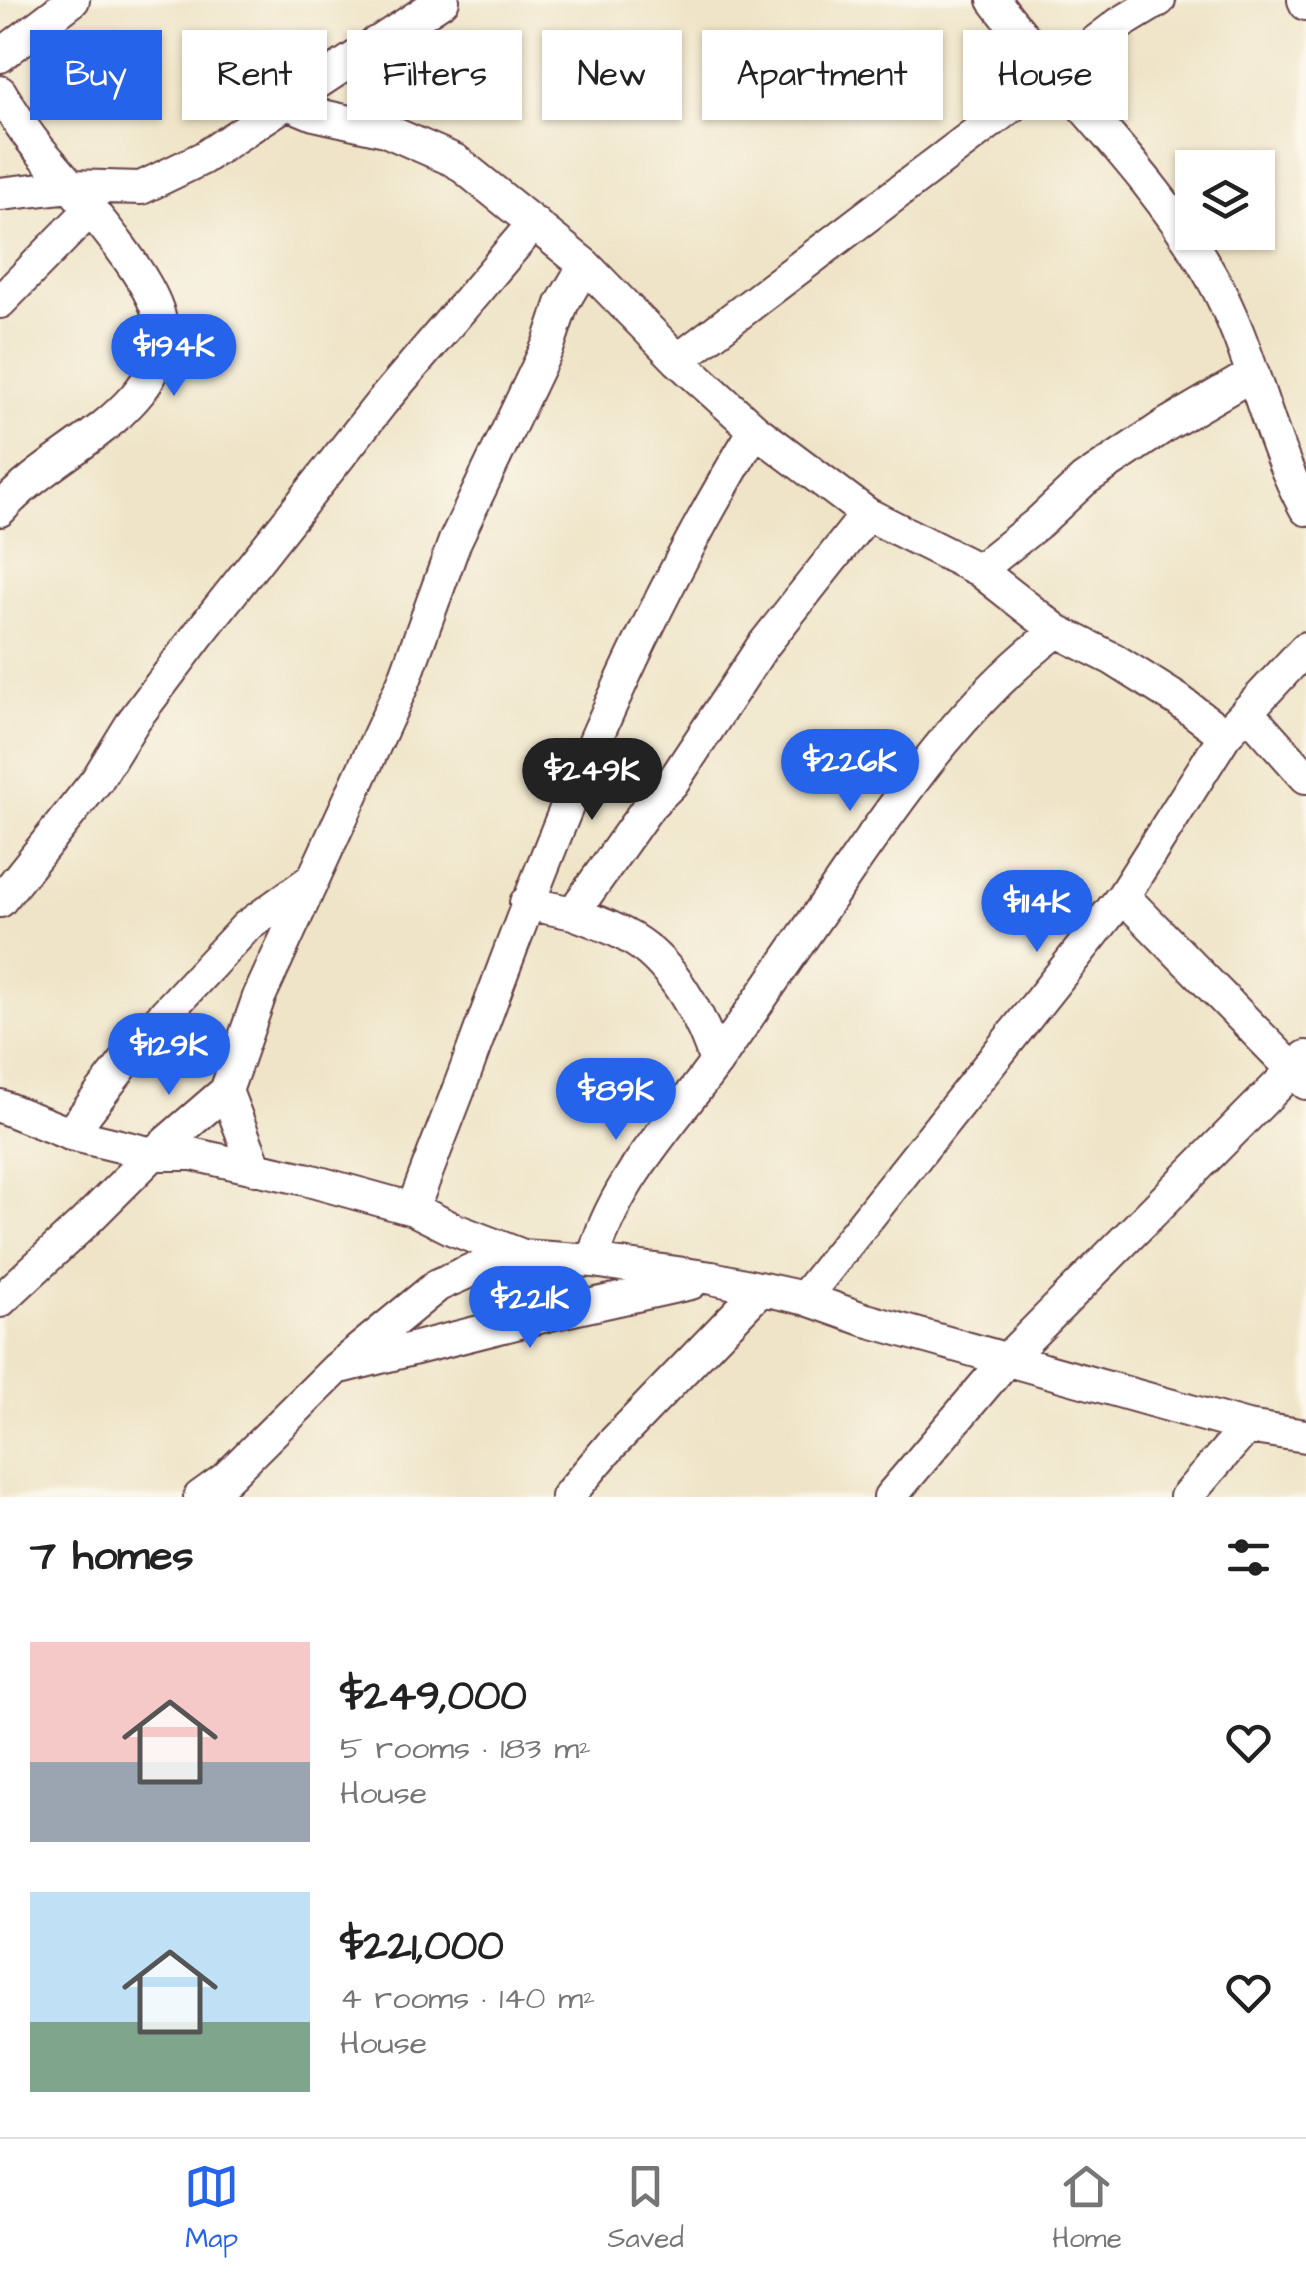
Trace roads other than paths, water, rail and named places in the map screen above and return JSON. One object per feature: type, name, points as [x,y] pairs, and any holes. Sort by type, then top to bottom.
[{"type":"street","points":[[0,56],[73,0]]},
{"type":"street","points":[[397,30],[444,0]]},
{"type":"street","points":[[994,0],[1019,30]]},
{"type":"street","points":[[1110,30],[1159,0]]},
{"type":"street","points":[[0,92],[150,294],[160,319],[158,359],[150,379],[132,401],[0,510]]},
{"type":"street","points":[[327,117],[386,130],[456,161],[584,265],[678,360],[755,430],[866,514],[979,570],[1057,631],[1113,658],[1178,700],[1236,723],[1306,776]]},
{"type":"street","points":[[0,302],[90,210],[203,158],[259,120]]},
{"type":"street","points":[[384,120],[386,130]]},
{"type":"street","points":[[678,360],[994,120]]},
{"type":"street","points":[[1094,120],[1186,235],[1233,318],[1278,445],[1306,509]]},
{"type":"street","points":[[0,194],[90,210],[141,188]]},
{"type":"street","points":[[0,901],[97,780],[134,720],[201,631],[382,402],[534,222]]},
{"type":"street","points":[[0,1301],[153,1154],[226,1091],[242,1038],[382,732],[455,541],[548,346],[562,304],[584,265]]},
{"type":"street","points":[[979,570],[1084,480],[1166,424],[1254,374]]},
{"type":"street","points":[[413,1209],[578,774],[655,607],[755,430]]},
{"type":"street","points":[[573,914],[649,806],[672,784],[738,680],[866,514]]},
{"type":"street","points":[[593,1261],[600,1230],[624,1186],[716,1062],[905,790],[948,734],[994,684],[1057,631]]},
{"type":"street","points":[[804,1298],[1124,896],[1236,723],[1306,648]]},
{"type":"street","points":[[70,1134],[147,1033],[246,927],[312,879]]},
{"type":"street","points":[[890,1497],[1008,1358],[1302,1070],[1124,896]]},
{"type":"street","points":[[526,903],[598,923],[647,949],[694,1008],[708,1034],[716,1062]]},
{"type":"street","points":[[226,1091],[256,1170]]},
{"type":"street","points":[[0,1106],[70,1134],[153,1154],[192,1154],[413,1209],[523,1256],[593,1261],[712,1278],[804,1298],[866,1320],[1247,1427],[1306,1436]]},
{"type":"street","points":[[200,1497],[225,1478],[336,1369],[438,1285],[472,1270],[523,1256]]},
{"type":"street","points":[[336,1369],[550,1314],[712,1278]]},
{"type":"street","points":[[567,1497],[611,1445],[762,1289]]},
{"type":"street","points":[[1186,1497],[1247,1427]]}]
